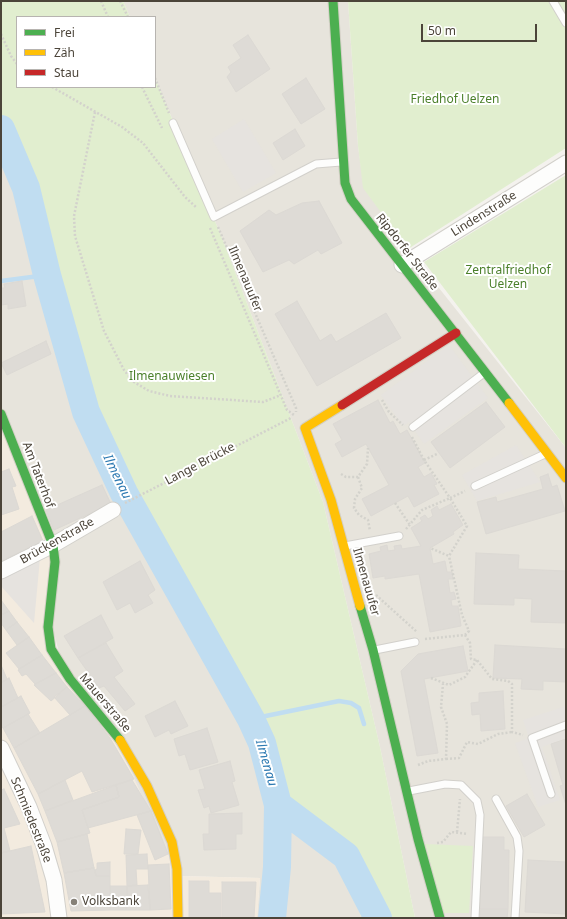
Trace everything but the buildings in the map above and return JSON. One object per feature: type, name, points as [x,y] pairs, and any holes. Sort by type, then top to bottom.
[{"type":"street","name":"Ripdorfer Straße","points":[[333,1],[345,183],[350,199],[456,333],[566,478]]},
{"type":"street","name":"Lindenstraße","points":[[402,266],[566,163]]},
{"type":"street","name":"Ilmenauufer","points":[[440,918],[418,839],[373,650],[331,500],[305,428],[456,333]]},
{"type":"street","name":"Am Taterhof","points":[[1,414],[52,545]]},
{"type":"street","name":"Brückenstraße","points":[[1,571],[52,545],[113,510]]},
{"type":"street","name":"Mauerstraße","points":[[52,545],[55,562],[48,627],[51,649],[70,679],[120,737],[147,786],[172,842],[177,868],[178,918]]},
{"type":"street","name":"Schmiedestraße","points":[[1,748],[29,806],[44,846],[54,880],[60,918]]},
{"type":"lane","points":[[552,1],[566,23]]},
{"type":"lane","points":[[173,122],[214,217],[316,164],[344,161]]},
{"type":"lane","points":[[411,429],[486,372]]},
{"type":"lane","points":[[474,486],[548,453]]},
{"type":"lane","points":[[343,546],[399,536]]},
{"type":"lane","points":[[373,650],[415,642]]},
{"type":"lane","points":[[551,794],[532,738],[566,725]]},
{"type":"lane","points":[[407,792],[445,784],[461,785],[477,801],[480,809],[475,918]]},
{"type":"lane","points":[[496,799],[518,837],[519,851],[515,918]]},
{"type":"path","points":[[101,1],[108,16]]},
{"type":"path","points":[[120,1],[128,16]]},
{"type":"path","points":[[1,34],[10,56],[16,63]]},
{"type":"path","points":[[156,80],[173,122]]},
{"type":"path","points":[[54,88],[122,126],[143,143],[185,197],[204,214],[214,217]]},
{"type":"path","points":[[95,112],[74,216],[75,236],[104,331],[124,370],[134,382],[149,391],[170,396],[263,402],[281,395]]},
{"type":"path","name":"Ilmenauufer","points":[[204,214],[287,410],[295,416],[296,408],[214,217]]},
{"type":"path","points":[[366,389],[381,399],[389,412],[411,429],[424,460],[467,526],[449,556],[462,615],[469,631],[465,635],[423,639],[415,642]]},
{"type":"path","name":"Lange Brücke","points":[[113,510],[287,419]]},
{"type":"path","points":[[358,478],[367,464],[368,448]]},
{"type":"path","points":[[424,460],[437,454]]},
{"type":"path","points":[[339,473],[346,477],[358,478]]},
{"type":"path","points":[[358,478],[362,488],[355,499],[354,508],[359,515],[368,520],[373,541]]},
{"type":"path","points":[[399,536],[422,510],[474,486]]},
{"type":"path","points":[[395,503],[410,525]]},
{"type":"path","points":[[430,548],[449,556]]},
{"type":"path","points":[[373,592],[419,634]]},
{"type":"path","points":[[465,635],[470,643],[471,659],[477,660],[492,679],[508,680],[512,684],[512,732]]},
{"type":"path","points":[[430,678],[449,685],[465,677],[477,660]]},
{"type":"path","points":[[443,684],[441,707],[447,724],[446,759]]},
{"type":"path","points":[[402,770],[428,761],[459,758],[467,742],[478,744],[498,734],[512,732],[532,738]]},
{"type":"path","points":[[457,832],[461,785]]},
{"type":"path","points":[[418,839],[429,838],[435,843],[443,842],[451,832],[478,835]]},
{"type":"shaded area","points":[[123,1],[348,1],[358,146],[364,188],[408,249],[566,448],[566,918],[415,918],[380,747],[323,502],[222,238],[156,80],[156,16],[130,16]]},
{"type":"shaded area","points":[[244,119],[276,173],[243,192],[212,139]]},
{"type":"shaded area","points":[[1,129],[26,188],[47,275],[65,333],[246,733],[270,808],[338,858],[357,888],[361,918],[257,918],[260,878],[178,876],[65,677],[1,420]]},
{"type":"shaded area","points":[[449,345],[488,398],[424,444],[409,422],[403,426],[381,395]]},
{"type":"shaded area","points":[[1,420],[51,553],[44,642],[117,740],[178,876],[260,878],[257,918],[1,918]]},
{"type":"shaded area","points":[[516,445],[540,482],[477,501],[462,475]]},
{"type":"shaded area","points":[[40,558],[34,623],[1,586],[1,578]]},
{"type":"shaded area","points":[[566,706],[566,738],[542,747],[560,800],[538,807],[515,743],[529,738],[523,720]]},
{"type":"green space","name":"Ilmenauwiesen","points":[[1,1],[123,1],[130,16],[16,16],[16,88],[156,88],[156,80],[222,238],[323,502],[380,747],[415,918],[361,918],[357,888],[338,858],[270,808],[246,733],[123,511],[77,402],[65,333],[47,275],[25,186],[1,129]]},
{"type":"green space","name":"Friedhof Uelzen","points":[[348,1],[566,1],[566,148],[408,249],[363,188],[358,146]]},
{"type":"green space","name":"Zentralfriedhof Uelzen","points":[[566,175],[566,448],[424,262]]},
{"type":"green space","points":[[425,844],[473,846],[469,913],[442,913]]},
{"type":"waterway","name":"Ilmenau","points":[[1,129],[26,188],[47,275],[86,412],[124,493],[251,719],[262,743],[278,805],[277,867],[272,918]]},
{"type":"waterway","points":[[1,281],[47,275]]},
{"type":"waterway","points":[[251,719],[339,701],[351,703],[359,708],[364,724]]},
{"type":"waterway","name":"Ilmenau","points":[[278,805],[346,856],[378,918]]},
{"type":"traffic: fast","points":[[333,1],[345,183],[351,199],[509,403]]},
{"type":"traffic: fast","points":[[1,414],[53,545],[55,562],[48,627],[51,649],[70,679],[120,740]]},
{"type":"traffic: fast","points":[[360,606],[373,650],[418,839],[440,918]]},
{"type":"traffic: slow","points":[[509,403],[566,478]]},
{"type":"traffic: slow","points":[[342,405],[305,428],[331,500],[360,606]]},
{"type":"traffic: slow","points":[[120,740],[147,786],[172,842],[177,869],[178,918]]},
{"type":"traffic: jam","points":[[342,405],[456,333]]},
{"type":"place","name":"Volksbank","points":[[74,902]]}]
